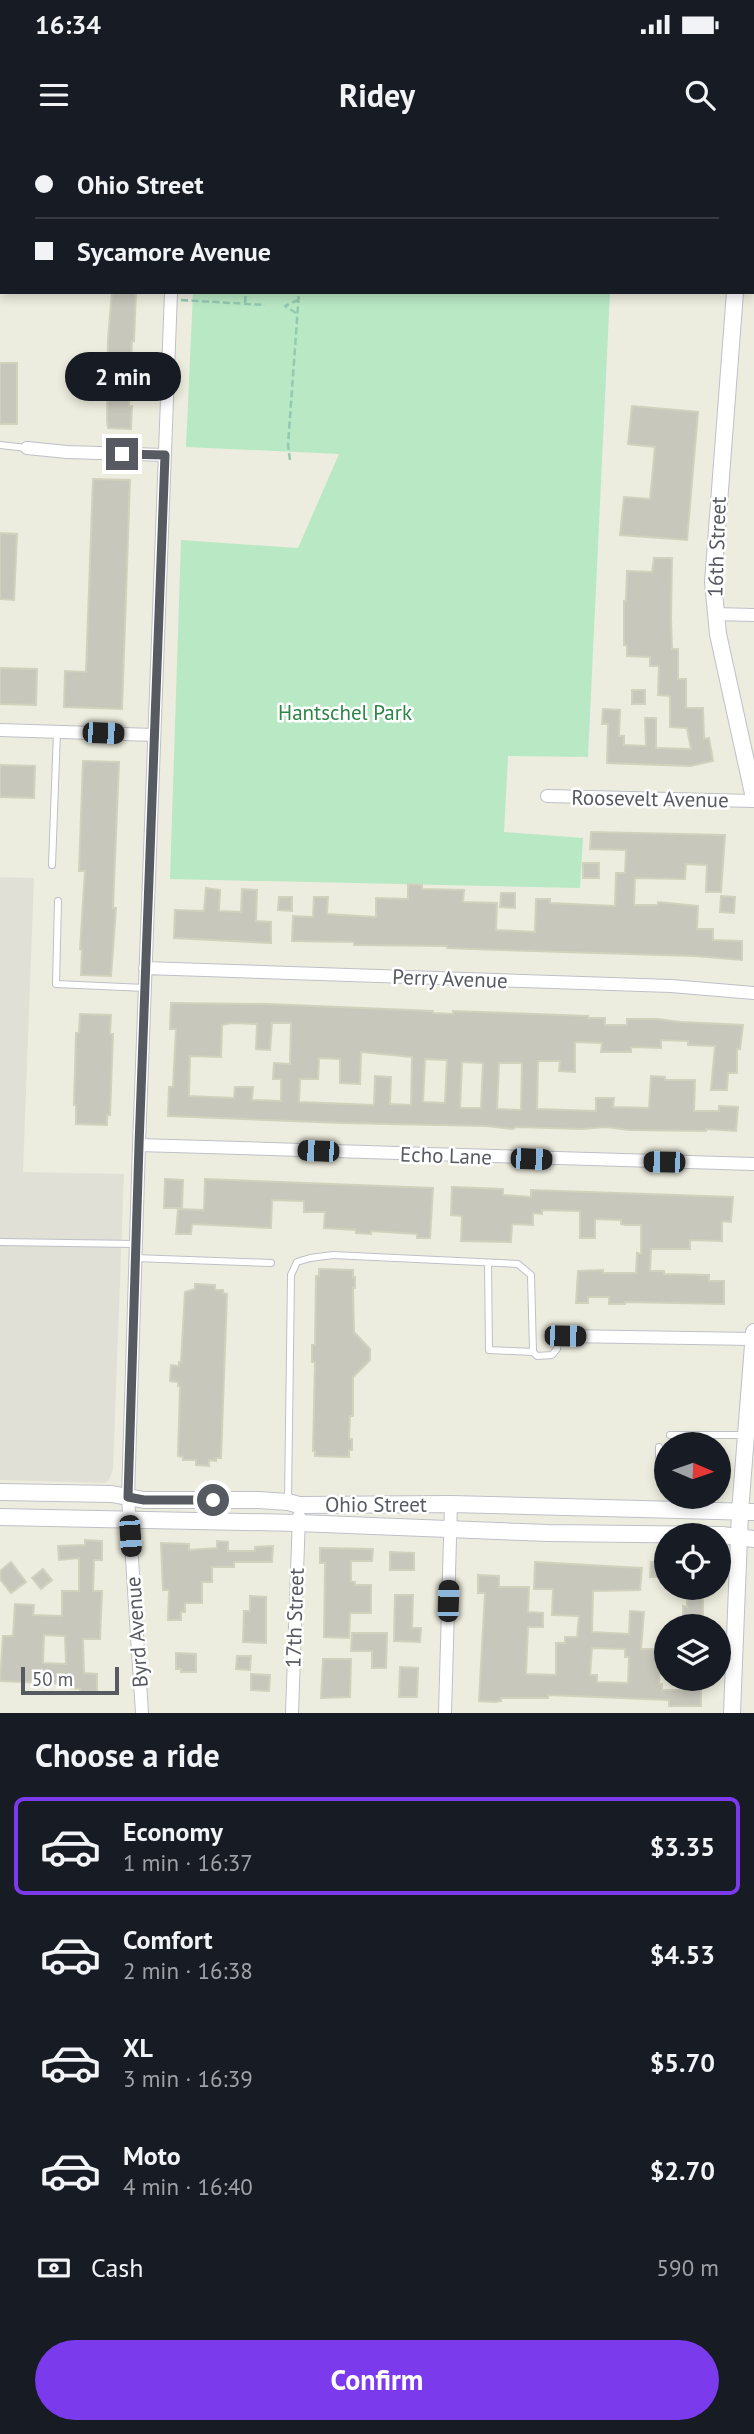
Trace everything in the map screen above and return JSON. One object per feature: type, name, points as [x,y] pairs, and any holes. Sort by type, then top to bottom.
[{"type":"street","name":"16th Street","points":[[735,294],[714,556],[715,614],[754,800]]},
{"type":"street","name":"Byrd Avenue","points":[[142,1713],[128,1497],[171,296]]},
{"type":"street","points":[[27,448],[165,455]]},
{"type":"street","points":[[715,614],[754,615]]},
{"type":"street","points":[[0,730],[154,735]]},
{"type":"street","name":"Roosevelt Avenue","points":[[547,796],[754,800]]},
{"type":"street","name":"Perry Avenue","points":[[145,968],[659,986],[754,993]]},
{"type":"street","name":"Echo Lane","points":[[139,1145],[754,1164]]},
{"type":"street","points":[[732,1713],[746,1538],[746,1435],[754,1332]]},
{"type":"street","points":[[565,1336],[753,1339]]},
{"type":"street","name":"Ohio Street","points":[[0,1492],[112,1494],[144,1500],[451,1504],[747,1512]]},
{"type":"street","name":"17th Street","points":[[292,1713],[298,1523],[294,1503]]},
{"type":"street","points":[[445,1713],[451,1504]]},
{"type":"street","name":"Ohio Street","points":[[0,1517],[298,1523],[450,1531],[723,1535],[746,1538]]},
{"type":"lane","points":[[0,445],[27,448]]},
{"type":"lane","points":[[52,865],[57,732]]},
{"type":"lane","points":[[58,901],[56,984],[145,988]]},
{"type":"lane","points":[[0,1242],[136,1244]]},
{"type":"lane","points":[[294,1503],[292,1275],[297,1262],[333,1255],[518,1264],[531,1275],[533,1352]]},
{"type":"lane","points":[[135,1258],[271,1263]]},
{"type":"lane","points":[[488,1263],[489,1350],[533,1352],[537,1356],[552,1356],[557,1349],[558,1338],[565,1336]]},
{"type":"lane","points":[[732,1435],[746,1435]]},
{"type":"path","points":[[245,303],[246,294]]},
{"type":"path","points":[[290,460],[288,445],[299,294]]},
{"type":"path","points":[[171,296],[265,305]]},
{"type":"path","points":[[297,314],[285,306],[298,300]]},
{"type":"shaded area","points":[[0,877],[34,878],[23,1172],[124,1174],[113,1470],[105,1483],[0,1480]]},
{"type":"green space","name":"Hantschel Park","points":[[193,294],[610,294],[588,757],[508,756],[504,832],[583,838],[580,888],[170,879],[181,540],[298,548],[339,454],[186,447]]},
{"type":"building","points":[[112,294],[136,294],[129,406],[132,406],[131,429],[108,428],[108,339]]},
{"type":"building","points":[[0,363],[17,363],[17,424],[0,424]]},
{"type":"building","points":[[632,406],[698,412],[687,540],[620,535],[624,497],[650,499],[655,447],[628,444]]},
{"type":"building","points":[[93,479],[130,480],[122,709],[64,707],[65,671],[86,672]]},
{"type":"building","points":[[0,533],[17,534],[14,600],[0,599]]},
{"type":"building","points":[[654,558],[672,558],[672,649],[678,649],[678,679],[686,679],[686,708],[703,708],[704,739],[709,738],[713,761],[690,766],[607,763],[608,724],[602,724],[603,709],[620,710],[619,736],[624,736],[624,745],[646,746],[645,718],[656,718],[656,748],[691,749],[687,728],[670,727],[670,696],[658,695],[659,666],[650,666],[650,657],[627,656],[627,645],[624,645],[627,571],[652,572]]},
{"type":"building","points":[[0,668],[37,669],[36,705],[0,704]]},
{"type":"building","points":[[632,690],[645,690],[645,704],[632,704]]},
{"type":"building","points":[[83,761],[119,762],[113,908],[116,908],[111,976],[81,975],[85,871],[79,871]]},
{"type":"building","points":[[0,765],[35,766],[34,798],[0,797]]},
{"type":"building","points":[[591,832],[725,835],[721,892],[706,892],[707,865],[686,864],[685,879],[635,878],[634,905],[658,905],[658,902],[698,906],[697,929],[713,929],[713,940],[742,941],[742,960],[292,941],[293,916],[313,917],[314,897],[328,897],[327,914],[376,917],[376,898],[408,899],[408,884],[422,885],[422,889],[464,890],[463,902],[497,903],[496,930],[535,932],[536,899],[550,899],[550,903],[615,906],[616,873],[625,873],[626,850],[590,849]]},
{"type":"building","points":[[583,863],[599,863],[599,878],[583,878]]},
{"type":"building","points":[[206,888],[220,890],[219,911],[241,912],[242,889],[257,890],[256,921],[271,922],[271,943],[174,938],[175,910],[204,911]]},
{"type":"building","points":[[501,893],[515,893],[515,908],[500,907]]},
{"type":"building","points":[[721,896],[735,897],[734,913],[720,912]]},
{"type":"building","points":[[279,897],[292,897],[292,911],[278,910]]},
{"type":"building","points":[[171,1003],[268,1004],[453,1014],[453,1011],[588,1016],[605,1018],[605,1025],[627,1025],[627,1019],[657,1019],[743,1025],[740,1049],[737,1049],[737,1073],[728,1073],[727,1090],[711,1090],[715,1046],[688,1045],[688,1041],[661,1040],[661,1048],[631,1047],[631,1052],[601,1052],[602,1043],[575,1042],[575,1072],[559,1071],[560,1061],[538,1061],[537,1109],[596,1111],[596,1098],[614,1098],[613,1107],[649,1108],[651,1076],[665,1077],[665,1080],[695,1080],[694,1111],[719,1111],[719,1106],[738,1107],[736,1131],[630,1130],[605,1127],[513,1129],[168,1116],[169,1087],[173,1087],[176,1029],[170,1029]],"holes":[[[272,1023],[291,1023],[290,1064],[274,1063],[273,1079],[281,1079],[281,1101],[252,1100],[253,1087],[235,1087],[234,1098],[189,1096],[190,1056],[221,1057],[222,1025],[257,1024],[256,1049],[270,1050]],[[361,1052],[412,1057],[411,1105],[390,1104],[391,1077],[375,1076],[374,1105],[299,1102],[300,1079],[318,1079],[319,1058],[340,1059],[340,1083],[360,1084]],[[425,1059],[447,1060],[445,1103],[423,1102]],[[462,1062],[483,1063],[481,1108],[460,1108]],[[499,1063],[522,1063],[521,1110],[497,1109]]]},
{"type":"building","points":[[80,1014],[111,1015],[110,1034],[113,1034],[110,1115],[107,1115],[107,1125],[76,1124],[76,1033],[79,1033]]},
{"type":"building","points":[[165,1179],[183,1180],[182,1208],[164,1208]]},
{"type":"building","points":[[205,1179],[433,1188],[430,1238],[417,1238],[417,1234],[371,1231],[371,1234],[324,1228],[325,1212],[304,1212],[304,1201],[272,1200],[271,1228],[192,1224],[191,1234],[176,1234],[178,1209],[204,1210]]},
{"type":"building","points":[[452,1187],[503,1189],[503,1195],[531,1197],[531,1190],[733,1197],[731,1222],[722,1221],[722,1241],[690,1240],[690,1249],[651,1249],[650,1271],[709,1275],[709,1281],[724,1281],[724,1304],[609,1304],[609,1297],[588,1297],[588,1303],[576,1303],[578,1271],[636,1273],[637,1253],[641,1254],[641,1225],[621,1224],[621,1220],[595,1219],[595,1238],[580,1238],[580,1211],[542,1210],[542,1214],[533,1213],[533,1225],[512,1224],[511,1242],[461,1241],[462,1216],[451,1215]]},
{"type":"building","points":[[319,1269],[353,1270],[354,1332],[370,1349],[370,1360],[353,1377],[353,1416],[350,1416],[349,1439],[352,1439],[352,1450],[349,1450],[349,1457],[315,1456],[313,1451],[315,1362],[312,1362],[312,1345],[315,1345],[316,1276],[319,1276]]},
{"type":"building","points":[[195,1284],[215,1285],[215,1290],[223,1290],[223,1293],[227,1294],[221,1458],[216,1458],[216,1461],[209,1460],[209,1466],[196,1465],[196,1460],[183,1460],[183,1457],[178,1456],[180,1386],[178,1382],[170,1381],[171,1365],[179,1366],[181,1362],[185,1292],[195,1289]]},
{"type":"building","points":[[85,1540],[102,1541],[102,1560],[94,1560],[93,1591],[102,1591],[100,1639],[83,1639],[84,1673],[97,1674],[97,1692],[80,1692],[80,1689],[70,1688],[70,1684],[0,1681],[3,1636],[13,1636],[15,1604],[34,1605],[33,1615],[62,1616],[62,1591],[79,1591],[79,1558],[59,1560],[58,1546],[85,1545]],"holes":[[[44,1635],[65,1636],[66,1664],[43,1663]]]},
{"type":"building","points":[[217,1541],[228,1542],[228,1551],[255,1551],[255,1547],[273,1546],[272,1562],[234,1562],[234,1567],[212,1567],[212,1582],[202,1582],[202,1603],[185,1603],[181,1620],[168,1620],[169,1590],[163,1590],[161,1543],[189,1544],[189,1550],[217,1548]]},
{"type":"building","points":[[320,1548],[373,1549],[372,1561],[351,1561],[351,1582],[355,1582],[355,1585],[371,1585],[371,1613],[350,1613],[349,1638],[324,1637],[325,1563],[320,1563]]},
{"type":"building","points":[[390,1552],[414,1553],[414,1570],[390,1570]]},
{"type":"building","points":[[11,1562],[26,1582],[11,1593],[0,1579],[0,1571]]},
{"type":"building","points":[[535,1562],[642,1568],[640,1590],[593,1591],[592,1632],[629,1634],[630,1611],[644,1612],[641,1649],[654,1649],[654,1691],[701,1691],[701,1706],[669,1706],[669,1700],[548,1695],[548,1698],[479,1701],[485,1593],[478,1593],[478,1575],[499,1576],[499,1587],[529,1587],[528,1612],[543,1613],[543,1627],[528,1627],[526,1674],[556,1675],[556,1643],[565,1643],[565,1637],[577,1637],[579,1616],[552,1615],[553,1589],[534,1589]],"holes":[[[592,1648],[625,1649],[625,1657],[629,1657],[628,1683],[597,1682],[597,1675],[590,1675]]]},
{"type":"building","points":[[651,1562],[654,1562],[654,1577],[650,1577]]},
{"type":"building","points":[[43,1569],[52,1580],[41,1589],[32,1578]]},
{"type":"building","points":[[395,1595],[413,1595],[412,1628],[421,1628],[420,1642],[394,1641]]},
{"type":"building","points":[[250,1596],[266,1597],[266,1643],[243,1642],[244,1611],[250,1611]]},
{"type":"building","points":[[687,1600],[703,1600],[703,1614],[683,1614],[683,1606],[687,1607]]},
{"type":"building","points":[[352,1633],[387,1633],[386,1668],[372,1668],[372,1651],[351,1651]]},
{"type":"building","points":[[176,1653],[196,1654],[196,1672],[181,1672],[181,1669],[176,1669]]},
{"type":"building","points":[[237,1656],[251,1656],[250,1670],[236,1669]]},
{"type":"building","points":[[323,1659],[351,1659],[350,1697],[321,1698]]},
{"type":"building","points":[[400,1667],[418,1668],[417,1697],[399,1697]]},
{"type":"building","points":[[251,1674],[270,1675],[269,1691],[251,1690]]},
{"type":"route","points":[[122,454],[165,455],[128,1497],[144,1500],[213,1500]]}]
